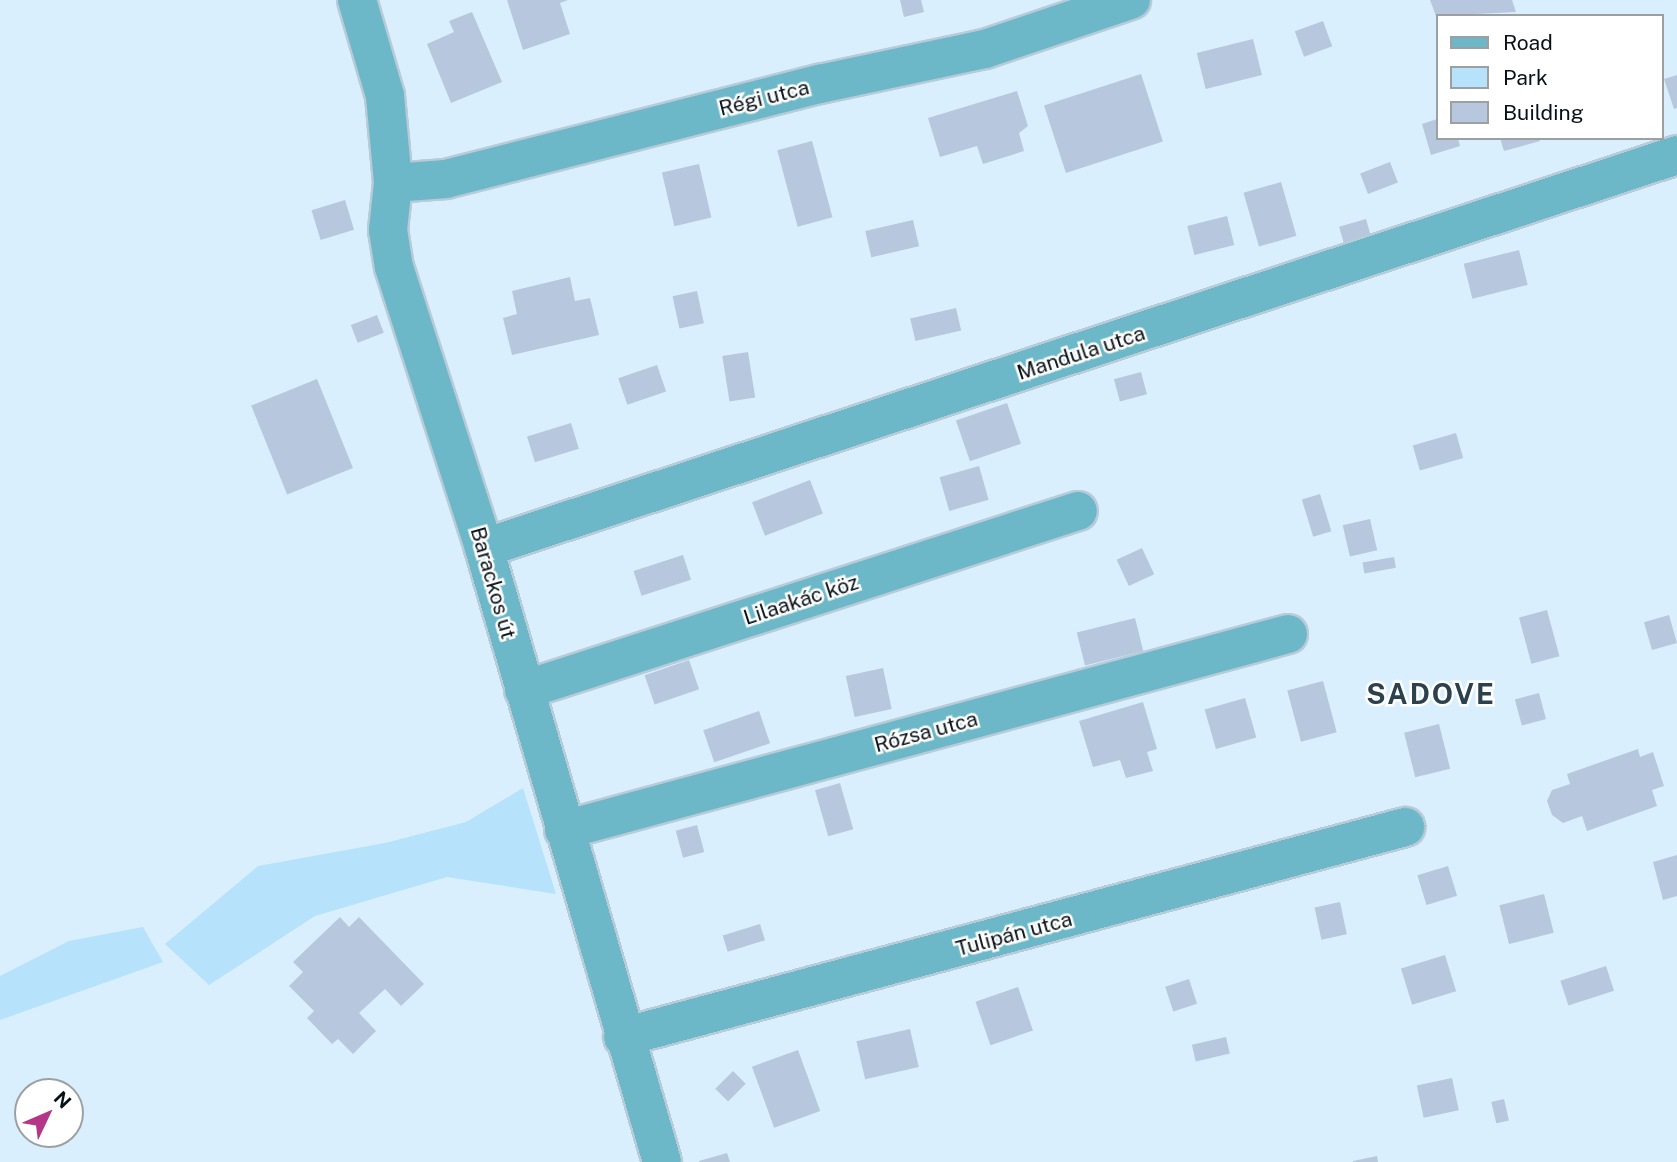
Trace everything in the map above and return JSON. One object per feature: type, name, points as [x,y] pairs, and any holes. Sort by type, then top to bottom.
[{"type":"street","name":"Barackos út","points":[[356,0],[385,96],[393,183],[388,230],[394,267],[484,548],[623,1038],[662,1162]]},
{"type":"street","name":"Régi utca","points":[[393,183],[446,180],[820,84],[985,49],[1131,0]]},
{"type":"street","name":"Mandula utca","points":[[484,548],[1677,155]]},
{"type":"street","name":"Lilaakác köz","points":[[524,690],[1078,511]]},
{"type":"street","name":"Rózsa utca","points":[[564,830],[1289,634]]},
{"type":"street","name":"Tulipán utca","points":[[623,1038],[1405,827]]},
{"type":"green space","points":[[523,788],[556,894],[447,877],[315,916],[209,985],[165,944],[258,866],[385,843],[466,822]]},
{"type":"green space","points":[[143,927],[163,962],[0,1020],[0,976],[69,941]]},
{"type":"building","points":[[507,0],[568,0],[560,3],[570,34],[523,50]]},
{"type":"building","points":[[900,0],[921,0],[924,12],[904,17]]},
{"type":"building","points":[[1430,0],[1512,0],[1516,12],[1436,14]]},
{"type":"building","points":[[472,12],[502,82],[451,103],[427,44],[454,32],[449,21]]},
{"type":"building","points":[[1323,21],[1332,46],[1304,57],[1295,31]]},
{"type":"building","points":[[1253,39],[1262,75],[1206,89],[1197,53]]},
{"type":"building","points":[[1141,74],[1163,142],[1066,173],[1044,106]]},
{"type":"building","points":[[1677,75],[1677,108],[1674,109],[1664,79]]},
{"type":"building","points":[[1017,91],[1028,126],[1019,133],[1024,151],[983,164],[977,146],[940,157],[928,118]]},
{"type":"building","points":[[1436,119],[1436,140],[1458,140],[1460,146],[1431,155],[1422,124]]},
{"type":"building","points":[[1501,140],[1540,141],[1504,151]]},
{"type":"building","points":[[812,141],[832,217],[798,227],[777,150]]},
{"type":"building","points":[[1390,162],[1398,183],[1368,194],[1360,173]]},
{"type":"building","points":[[699,164],[711,218],[674,226],[662,173]]},
{"type":"building","points":[[1281,182],[1296,236],[1259,247],[1244,193]]},
{"type":"building","points":[[345,200],[354,230],[321,240],[312,210]]},
{"type":"building","points":[[1227,216],[1234,245],[1194,255],[1187,226]]},
{"type":"building","points":[[1366,219],[1372,240],[1345,248],[1339,227]]},
{"type":"building","points":[[913,220],[919,246],[871,257],[865,231]]},
{"type":"building","points":[[1519,250],[1528,285],[1472,299],[1464,264]]},
{"type":"building","points":[[570,277],[575,301],[590,298],[599,335],[512,355],[503,318],[517,314],[512,291]]},
{"type":"building","points":[[697,291],[704,323],[679,328],[673,296]]},
{"type":"building","points":[[956,308],[961,330],[915,341],[910,319]]},
{"type":"building","points":[[377,315],[384,333],[358,343],[351,325]]},
{"type":"building","points":[[748,352],[755,397],[730,402],[722,356]]},
{"type":"building","points":[[657,365],[666,391],[627,405],[618,378]]},
{"type":"building","points":[[1141,372],[1147,394],[1120,401],[1114,379]]},
{"type":"building","points":[[317,379],[353,468],[287,495],[251,406]]},
{"type":"building","points":[[1007,403],[1021,444],[970,461],[956,421]]},
{"type":"building","points":[[571,423],[579,449],[535,462],[527,436]]},
{"type":"building","points":[[1456,433],[1463,458],[1420,470],[1413,445]]},
{"type":"building","points":[[979,466],[989,500],[949,511],[940,477]]},
{"type":"building","points":[[810,480],[823,514],[765,536],[752,502]]},
{"type":"building","points":[[1320,494],[1331,531],[1313,537],[1302,500]]},
{"type":"building","points":[[1370,519],[1377,550],[1350,556],[1343,525]]},
{"type":"building","points":[[1142,548],[1154,574],[1129,586],[1117,560]]},
{"type":"building","points":[[683,555],[691,580],[642,596],[634,571]]},
{"type":"building","points":[[1394,557],[1396,568],[1364,573],[1362,563]]},
{"type":"building","points":[[1547,610],[1559,656],[1531,664],[1519,618]]},
{"type":"building","points":[[1669,615],[1677,643],[1652,650],[1644,622]]},
{"type":"building","points":[[1135,618],[1143,651],[1085,666],[1077,633]]},
{"type":"building","points":[[689,660],[699,689],[655,705],[645,675]]},
{"type":"building","points":[[883,668],[892,709],[855,717],[846,676]]},
{"type":"building","points":[[1323,681],[1337,732],[1301,742],[1287,691]]},
{"type":"building","points":[[1539,693],[1546,719],[1522,726],[1515,699]]},
{"type":"building","points":[[1245,698],[1256,737],[1216,749],[1205,710]]},
{"type":"building","points":[[1143,702],[1157,749],[1147,752],[1153,771],[1126,778],[1120,760],[1093,767],[1079,721]]},
{"type":"building","points":[[759,711],[770,743],[714,762],[703,730]]},
{"type":"building","points":[[1439,724],[1450,769],[1415,777],[1404,733]]},
{"type":"building","points":[[1638,749],[1640,757],[1653,752],[1664,786],[1652,790],[1657,806],[1587,831],[1582,816],[1563,823],[1552,815],[1547,801],[1552,790],[1570,784],[1567,774]]},
{"type":"building","points":[[840,783],[853,829],[828,836],[815,790]]},
{"type":"building","points":[[697,825],[704,852],[683,858],[676,831]]},
{"type":"building","points":[[1677,855],[1677,896],[1663,900],[1653,862]]},
{"type":"building","points":[[1448,866],[1457,896],[1426,905],[1417,875]]},
{"type":"building","points":[[1544,894],[1554,933],[1509,944],[1499,905]]},
{"type":"building","points":[[1340,902],[1347,934],[1321,940],[1315,907]]},
{"type":"building","points":[[340,917],[349,927],[359,917],[424,984],[401,1006],[385,989],[359,1013],[376,1031],[353,1054],[338,1039],[332,1044],[307,1018],[314,1011],[289,986],[303,972],[293,962]]},
{"type":"building","points":[[760,924],[765,940],[728,952],[723,935]]},
{"type":"building","points":[[1445,955],[1456,991],[1412,1005],[1401,968]]},
{"type":"building","points":[[1606,966],[1614,991],[1568,1006],[1560,981]]},
{"type":"building","points":[[1189,979],[1197,1004],[1173,1011],[1165,987]]},
{"type":"building","points":[[1018,987],[1033,1030],[990,1045],[975,1002]]},
{"type":"building","points":[[910,1029],[919,1067],[865,1079],[856,1041]]},
{"type":"building","points":[[1226,1037],[1230,1054],[1196,1061],[1192,1045]]},
{"type":"building","points":[[798,1050],[820,1111],[774,1128],[752,1067]]},
{"type":"building","points":[[733,1071],[746,1084],[728,1101],[715,1089]]},
{"type":"building","points":[[1452,1078],[1459,1110],[1424,1118],[1417,1085]]},
{"type":"building","points":[[1504,1099],[1509,1120],[1496,1123],[1491,1102]]},
{"type":"building","points":[[727,1153],[730,1162],[699,1162],[699,1161]]},
{"type":"building","points":[[1377,1156],[1378,1162],[1353,1162],[1353,1161]]},
{"type":"district","name":"SADOVE","points":[[1431,694]]}]
